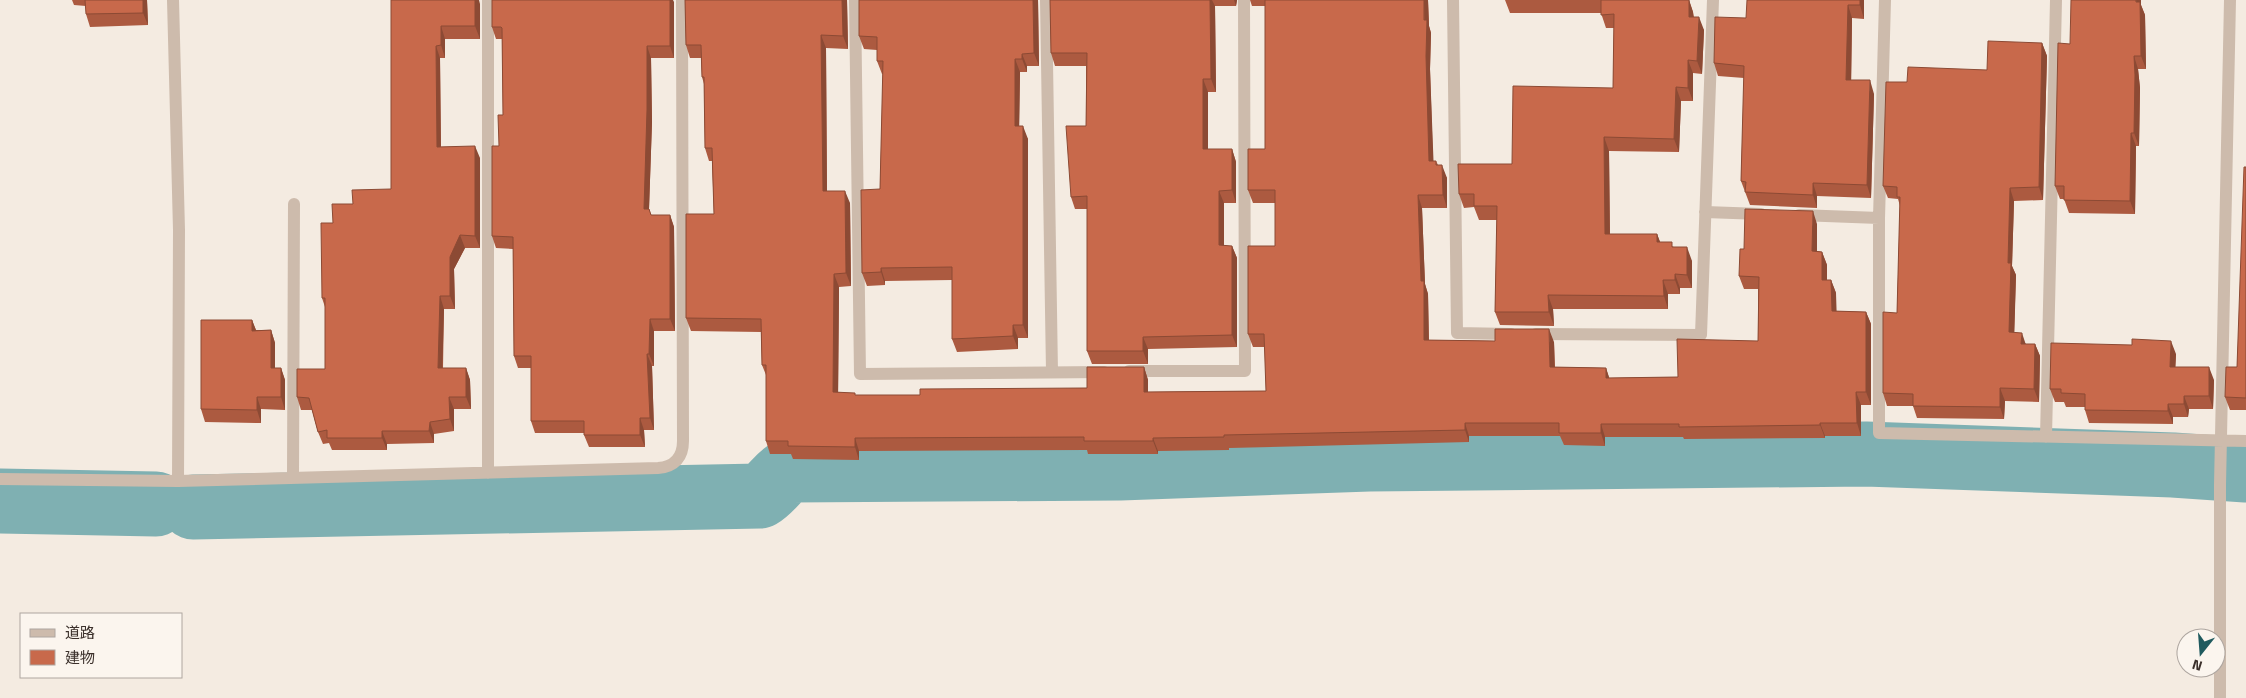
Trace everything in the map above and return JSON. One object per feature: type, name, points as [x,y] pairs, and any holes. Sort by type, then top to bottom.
[{"type":"street","points":[[173,0],[179,230],[178,481]]},
{"type":"street","points":[[488,0],[488,473]]},
{"type":"street","points":[[0,479],[178,481],[665,468],[674,464],[682,454],[684,441],[682,0]]},
{"type":"street","points":[[854,0],[860,374],[1245,371],[1244,0]]},
{"type":"street","points":[[1046,0],[1052,372]]},
{"type":"street","points":[[1452,0],[1458,333],[1701,335],[1713,0]]},
{"type":"street","points":[[1885,0],[1879,218],[1880,433],[2246,441]]},
{"type":"street","points":[[2046,437],[2056,0]]},
{"type":"street","points":[[2220,698],[2220,485],[2230,0]]},
{"type":"street","points":[[293,478],[294,204]]},
{"type":"street","points":[[1705,212],[1879,218]]},
{"type":"building","points":[[85,0],[143,0],[143,13],[86,14]]},
{"type":"building","points":[[391,0],[475,0],[475,26],[441,26],[441,45],[436,46],[437,147],[475,146],[475,236],[460,235],[450,257],[450,296],[440,296],[438,368],[466,368],[466,397],[449,397],[450,419],[430,422],[429,431],[382,431],[382,438],[327,438],[327,430],[318,432],[309,398],[297,397],[297,369],[325,369],[325,298],[322,298],[321,223],[333,223],[332,204],[353,204],[352,190],[391,189]]},
{"type":"building","points":[[492,0],[670,0],[670,46],[647,46],[644,209],[649,209],[651,215],[670,215],[670,319],[650,319],[649,354],[647,354],[650,418],[640,418],[640,435],[584,435],[584,421],[531,421],[531,356],[514,356],[513,237],[492,236],[492,146],[499,146],[498,115],[503,115],[502,28],[492,27]]},
{"type":"building","points":[[685,0],[842,0],[843,36],[821,35],[823,191],[845,191],[846,273],[834,274],[833,392],[855,393],[855,395],[920,395],[920,389],[1087,388],[1087,367],[1144,367],[1144,392],[1266,391],[1264,334],[1248,334],[1248,246],[1275,246],[1275,190],[1248,190],[1248,149],[1265,149],[1265,0],[1424,0],[1424,20],[1427,20],[1426,56],[1429,161],[1436,161],[1436,165],[1442,165],[1443,195],[1418,195],[1421,281],[1424,281],[1424,340],[1495,341],[1495,329],[1549,329],[1550,367],[1606,368],[1606,378],[1678,377],[1677,339],[1758,341],[1759,277],[1739,276],[1740,249],[1744,249],[1745,209],[1813,211],[1812,251],[1822,252],[1822,280],[1831,280],[1832,311],[1866,312],[1866,392],[1856,392],[1857,423],[1679,427],[1679,424],[1601,424],[1601,433],[1559,433],[1559,423],[1465,423],[1465,430],[1224,435],[1224,437],[1153,438],[1153,441],[1084,441],[1084,437],[855,438],[855,447],[788,446],[788,441],[766,441],[766,365],[762,365],[761,319],[686,318],[686,214],[714,214],[712,148],[705,148],[704,77],[702,77],[701,45],[686,45]]},
{"type":"building","points":[[859,0],[1033,0],[1034,53],[1022,54],[1022,59],[1015,59],[1015,126],[1023,126],[1023,325],[1013,325],[1013,336],[952,339],[952,267],[881,268],[881,272],[862,273],[861,190],[880,189],[883,61],[877,61],[877,37],[859,36]]},
{"type":"building","points":[[1050,0],[1210,0],[1211,79],[1203,79],[1203,149],[1232,149],[1232,190],[1219,191],[1219,245],[1232,246],[1232,335],[1143,337],[1143,351],[1087,351],[1087,196],[1071,197],[1066,126],[1086,126],[1087,53],[1051,53]]},
{"type":"building","points":[[1601,0],[1689,0],[1689,17],[1699,17],[1697,61],[1688,60],[1688,88],[1676,87],[1674,139],[1604,137],[1605,234],[1657,234],[1657,242],[1672,242],[1672,247],[1687,247],[1687,275],[1675,274],[1675,280],[1663,280],[1664,296],[1548,295],[1549,312],[1495,312],[1497,206],[1474,206],[1474,194],[1459,194],[1458,164],[1512,164],[1513,86],[1613,88],[1614,14],[1601,15]]},
{"type":"building","points":[[1747,0],[1860,0],[1860,5],[1848,5],[1846,80],[1870,80],[1867,185],[1813,183],[1813,195],[1745,192],[1746,182],[1741,181],[1744,66],[1714,63],[1715,17],[1746,18]]},
{"type":"building","points":[[2071,0],[2136,0],[2136,2],[2140,2],[2141,56],[2134,56],[2134,133],[2131,133],[2130,201],[2064,200],[2064,186],[2055,186],[2058,43],[2070,44]]},
{"type":"building","points":[[1988,41],[2042,43],[2039,187],[2010,188],[2008,263],[2011,263],[2009,332],[2022,333],[2021,344],[2035,344],[2034,389],[2000,388],[2000,407],[1913,406],[1913,394],[1883,393],[1883,312],[1897,313],[1900,197],[1897,197],[1897,187],[1883,186],[1886,82],[1907,82],[1908,67],[1987,70]]},
{"type":"building","points":[[2244,167],[2246,167],[2246,398],[2225,397],[2226,367],[2237,367]]},
{"type":"building","points":[[201,320],[252,320],[252,331],[271,330],[271,368],[281,368],[281,397],[257,397],[257,410],[201,409]]},
{"type":"building","points":[[2132,339],[2171,341],[2170,367],[2209,367],[2209,396],[2184,396],[2184,404],[2168,404],[2168,411],[2085,410],[2085,394],[2061,393],[2061,389],[2050,389],[2051,343],[2132,345]]},
{"type":"waterway","points":[[193,507],[760,496],[790,470],[1120,468],[1369,459],[1866,454],[2173,465],[2246,470]]},
{"type":"waterway","points":[[0,501],[156,504]]}]
